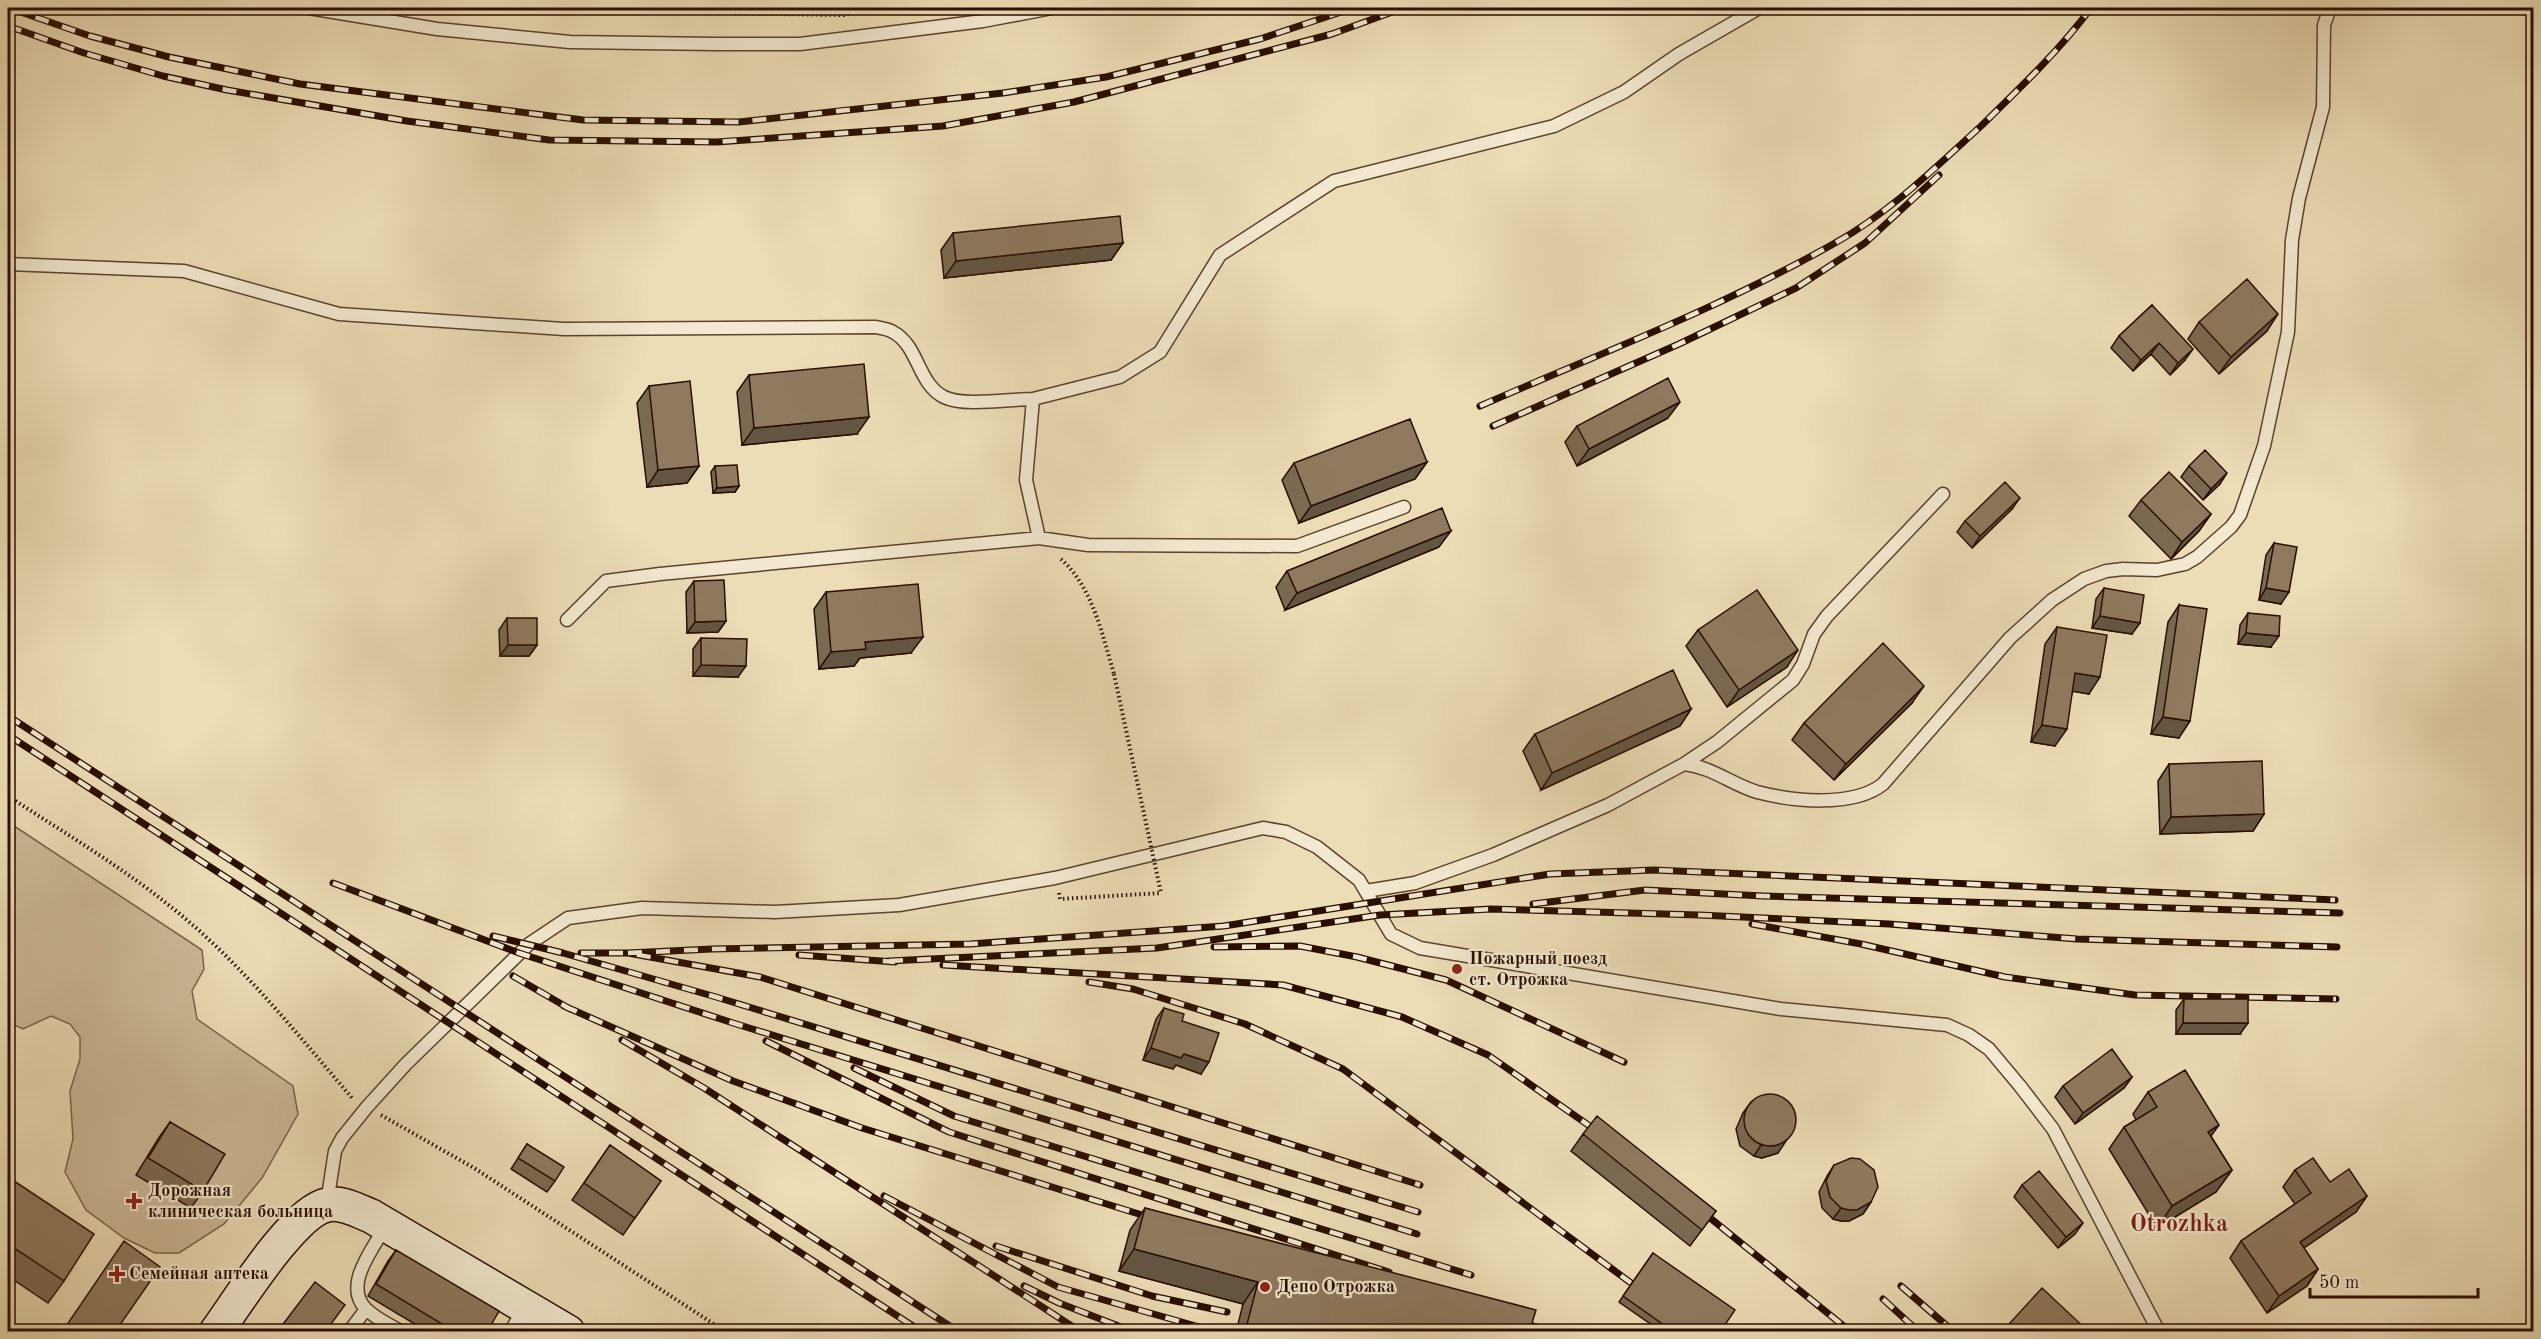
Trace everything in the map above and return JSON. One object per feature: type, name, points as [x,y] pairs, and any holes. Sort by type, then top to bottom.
[{"type":"street","points":[[216,1332],[296,1225],[314,1210],[327,1205],[347,1206],[386,1225],[517,1319],[568,1332]]},
{"type":"lane","points":[[309,8],[437,29],[570,42],[800,44],[983,21],[1052,8]]},
{"type":"lane","points":[[8,264],[184,271],[339,314],[564,329],[875,327],[893,332],[905,343],[924,379],[945,398],[961,401],[1033,399],[1120,377],[1160,352],[1220,255],[1334,181],[1554,126],[1623,92],[1679,54],[1759,8]]},
{"type":"lane","points":[[1684,764],[1709,769],[1756,792],[1787,797],[1842,799],[1862,796],[1883,784],[2010,638],[2052,600],[2084,579],[2106,571],[2157,570],[2184,564],[2197,557],[2231,527],[2246,502],[2264,446],[2288,332],[2292,240],[2299,198],[2323,107],[2324,25],[2330,8]]},
{"type":"lane","points":[[1033,399],[1026,480],[1039,538]]},
{"type":"lane","points":[[1366,891],[1415,884],[1493,855],[1608,805],[1684,764],[1718,742],[1793,680],[1803,664],[1814,634],[1827,616],[1943,494]]},
{"type":"lane","points":[[567,620],[606,581],[1039,538],[1088,545],[1297,546],[1404,507]]},
{"type":"lane","points":[[327,1205],[335,1151],[342,1138],[367,1107],[406,1064],[529,944],[568,918],[642,908],[775,912],[899,904],[1055,878],[1263,828],[1286,832],[1317,847],[1359,880],[1391,934],[1420,948],[1781,1010],[1947,1025],[1969,1035],[1989,1049],[2053,1129],[2159,1332]]},
{"type":"lane","points":[[386,1225],[356,1281],[358,1298],[366,1309],[402,1332]]},
{"type":"lane","points":[[349,1332],[366,1309]]},
{"type":"path","points":[[537,8],[844,15],[881,8]]},
{"type":"path","points":[[1039,538],[1076,572],[1094,610],[1114,674],[1161,893],[1060,900]]},
{"type":"path","points":[[8,796],[139,882],[182,915],[261,993],[353,1099]]},
{"type":"path","points":[[367,1107],[474,1168],[726,1332]]},
{"type":"shaded area","points":[[8,822],[202,950],[204,969],[192,991],[197,1019],[293,1086],[298,1114],[262,1178],[224,1224],[179,1253],[155,1253],[124,1238],[86,1210],[65,1172],[73,1139],[70,1091],[80,1059],[80,1037],[70,1024],[51,1016],[23,1029],[8,1022]]},
{"type":"building","points":[[1120,216],[1123,243],[956,261],[953,233]]},
{"type":"building","points":[[2247,279],[2278,314],[2231,357],[2199,322]]},
{"type":"building","points":[[2152,305],[2193,349],[2178,363],[2159,343],[2141,360],[2119,336]]},
{"type":"building","points":[[864,364],[869,417],[754,428],[749,375]]},
{"type":"building","points":[[1668,378],[1680,402],[1589,449],[1577,426]]},
{"type":"building","points":[[690,381],[699,466],[658,470],[649,386]]},
{"type":"building","points":[[1410,419],[1427,462],[1311,506],[1294,463]]},
{"type":"building","points":[[2205,450],[2227,473],[2211,489],[2189,466]]},
{"type":"building","points":[[737,465],[739,486],[717,488],[715,466]]},
{"type":"building","points":[[2169,472],[2211,514],[2182,542],[2141,500]]},
{"type":"building","points":[[2005,482],[2020,498],[1980,536],[1965,521]]},
{"type":"building","points":[[1442,508],[1451,531],[1297,593],[1287,571]]},
{"type":"building","points":[[2274,543],[2297,547],[2289,592],[2266,588]]},
{"type":"building","points":[[724,580],[726,621],[695,622],[694,581]]},
{"type":"building","points":[[918,584],[923,637],[865,642],[866,649],[831,652],[826,592]]},
{"type":"building","points":[[2104,588],[2144,595],[2140,623],[2100,616]]},
{"type":"building","points":[[1757,590],[1798,650],[1739,690],[1698,630]]},
{"type":"building","points":[[2179,605],[2207,609],[2190,721],[2163,717]]},
{"type":"building","points":[[2248,613],[2280,616],[2279,636],[2246,633]]},
{"type":"building","points":[[507,618],[537,618],[537,645],[508,645]]},
{"type":"building","points":[[2057,627],[2107,635],[2100,677],[2075,673],[2067,729],[2042,725]]},
{"type":"building","points":[[701,638],[747,639],[746,666],[701,665]]},
{"type":"building","points":[[1883,643],[1924,686],[1846,764],[1804,723]]},
{"type":"building","points":[[1673,670],[1691,709],[1552,773],[1535,734]]},
{"type":"building","points":[[2262,761],[2264,814],[2171,817],[2169,764]]},
{"type":"building","points":[[2184,999],[2248,999],[2248,1023],[2183,1023]]},
{"type":"building","points":[[1164,1008],[1184,1014],[1182,1021],[1219,1033],[1209,1062],[1184,1054],[1181,1058],[1151,1048]]},
{"type":"building","points":[[2112,1049],[2132,1077],[2083,1113],[2063,1086]]},
{"type":"building","points":[[2185,1070],[2219,1125],[2208,1132],[2232,1170],[2172,1206],[2124,1127],[2157,1107],[2148,1092]]},
{"type":"building","points":[[1770,1094],[1780,1096],[1788,1102],[1794,1110],[1796,1120],[1794,1130],[1788,1138],[1780,1144],[1770,1146],[1760,1144],[1752,1138],[1746,1130],[1744,1120],[1746,1110],[1752,1102],[1760,1096]]},
{"type":"building","points":[[1597,1116],[1716,1211],[1702,1230],[1583,1134]]},
{"type":"building","points":[[170,1122],[225,1154],[203,1191],[148,1158]]},
{"type":"building","points":[[527,1144],[564,1167],[555,1181],[518,1158]]},
{"type":"building","points":[[610,1145],[661,1181],[635,1218],[584,1183]]},
{"type":"building","points":[[1851,1158],[1860,1159],[1874,1170],[1878,1187],[1871,1202],[1857,1210],[1841,1208],[1830,1197],[1826,1181],[1834,1165]]},
{"type":"building","points":[[2313,1158],[2330,1182],[2349,1169],[2367,1196],[2300,1242],[2318,1269],[2279,1296],[2241,1241],[2311,1193],[2295,1170]]},
{"type":"building","points":[[2039,1171],[2083,1223],[2066,1237],[2022,1185]]},
{"type":"building","points":[[8,1177],[94,1234],[64,1281],[8,1244]]},
{"type":"building","points":[[1145,1208],[1536,1310],[1532,1323],[1565,1332],[1245,1332],[1258,1282],[1134,1249]]},
{"type":"building","points":[[124,1241],[160,1267],[115,1332],[62,1332]]},
{"type":"building","points":[[396,1250],[499,1311],[487,1332],[455,1332],[376,1284]]},
{"type":"building","points":[[1653,1253],[1735,1310],[1720,1332],[1674,1332],[1623,1296]]},
{"type":"building","points":[[315,1282],[345,1305],[325,1332],[277,1332]]},
{"type":"building","points":[[2042,1288],[2089,1332],[2019,1332],[2010,1323]]},
{"type":"railway","points":[[9,8],[90,36],[169,57],[300,84],[583,120],[739,122],[1003,93],[1106,77],[1260,39],[1353,8]]},
{"type":"railway","points":[[8,26],[84,53],[163,76],[227,90],[407,121],[549,140],[717,142],[943,126],[1074,102],[1332,34],[1403,8]]},
{"type":"railway","points":[[1480,406],[1704,309],[1792,266],[1855,231],[1911,189],[1980,127],[2052,55],[2091,8]]},
{"type":"railway","points":[[1493,426],[1679,344],[1796,288],[1865,243],[1939,175]]},
{"type":"railway","points":[[8,716],[959,1332]]},
{"type":"railway","points":[[8,735],[922,1332]]},
{"type":"railway","points":[[628,953],[970,944],[1224,926],[1550,874],[1654,870],[2335,900]]},
{"type":"railway","points":[[333,883],[519,953],[733,1023],[1417,1234]]},
{"type":"railway","points":[[1533,904],[1645,890],[1763,896],[2340,913]]},
{"type":"railway","points":[[889,961],[1157,948],[1380,915],[1491,909],[1699,915],[1889,924],[2077,939],[2337,947]]},
{"type":"railway","points":[[1752,924],[1861,944],[2005,977],[2135,995],[2336,999]]},
{"type":"railway","points":[[493,936],[563,953],[716,997],[1418,1212]]},
{"type":"railway","points":[[1214,947],[1300,946],[1357,957],[1446,980],[1624,1062]]},
{"type":"railway","points":[[581,953],[628,953],[760,977],[1420,1185]]},
{"type":"railway","points":[[799,955],[895,962]]},
{"type":"railway","points":[[943,965],[1283,985],[1402,1017],[1488,1055],[1604,1136]]},
{"type":"railway","points":[[513,976],[570,1009]]},
{"type":"railway","points":[[1089,982],[1133,989],[1245,1024],[1343,1069],[1631,1283]]},
{"type":"railway","points":[[564,1006],[733,1081],[862,1128],[1155,1219]]},
{"type":"railway","points":[[622,1040],[704,1088],[1081,1332]]},
{"type":"railway","points":[[766,1041],[949,1132],[1389,1272]]},
{"type":"railway","points":[[854,1068],[954,1116],[1471,1275]]},
{"type":"railway","points":[[884,1196],[1058,1287],[1217,1332]]},
{"type":"railway","points":[[1699,1209],[1851,1332]]},
{"type":"railway","points":[[996,1246],[1152,1296],[1227,1312]]},
{"type":"railway","points":[[1024,1286],[1059,1303],[1134,1332]]},
{"type":"railway","points":[[1901,1286],[1954,1332]]},
{"type":"railway","points":[[1883,1299],[1919,1332]]},
{"type":"place","name":"Пожарный поезд ст. Отрожка","points":[[1457,969]]},
{"type":"place","name":"Дорожная клиническая больница","points":[[134,1201]]},
{"type":"place","name":"Семейная аптека","points":[[117,1274]]},
{"type":"place","name":"Депо Отрожка","points":[[1265,1287]]},
{"type":"district","name":"Otrozhka","points":[[2179,1225]]}]
